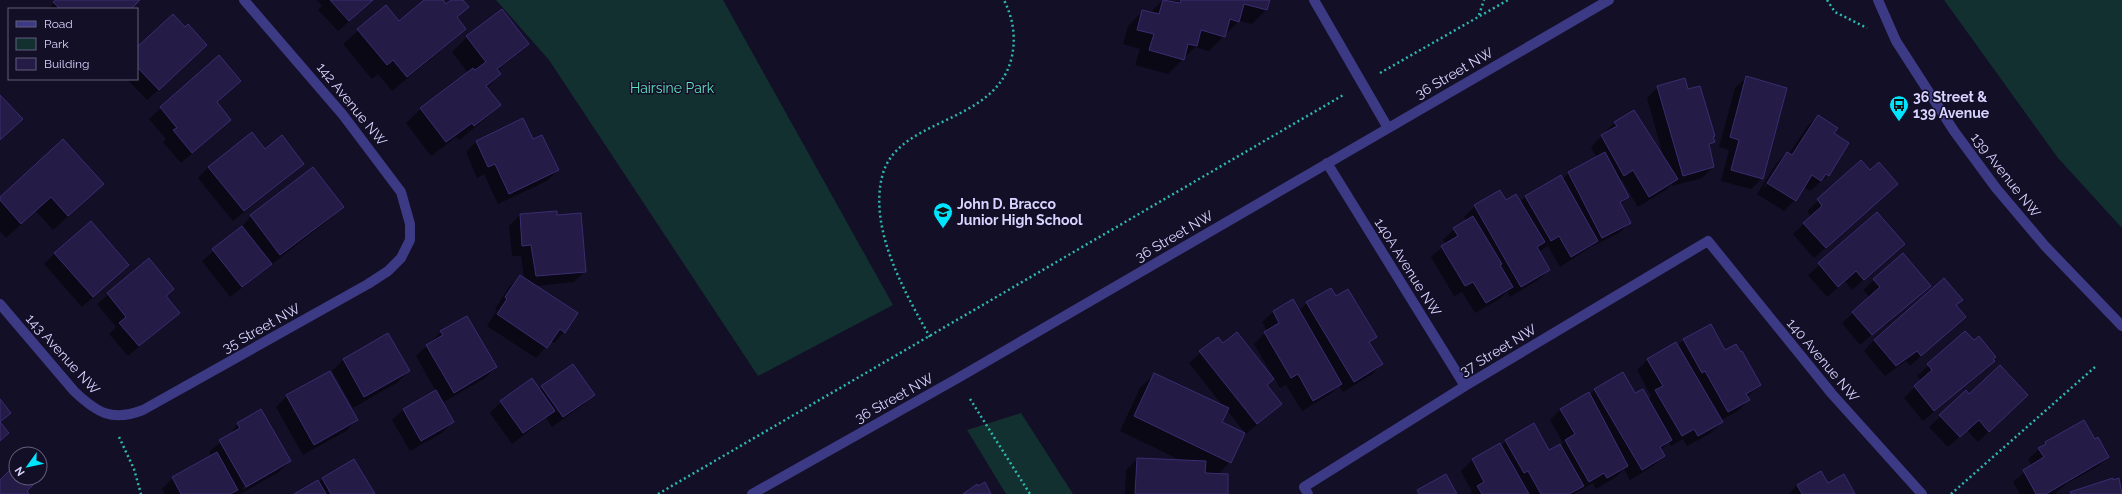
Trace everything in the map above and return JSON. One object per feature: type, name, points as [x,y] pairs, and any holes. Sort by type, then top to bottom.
[{"type":"street","name":"142 Avenue NW","points":[[244,0],[334,103],[391,176],[401,192],[406,207],[410,224],[410,240]]},
{"type":"street","points":[[1314,0],[1388,128]]},
{"type":"street","name":"36 Street NW","points":[[752,494],[958,378],[1609,0]]},
{"type":"street","name":"139 Avenue NW","points":[[1877,1],[1896,42],[1954,131],[1991,182],[2045,246],[2122,326]]},
{"type":"street","name":"140A Avenue NW","points":[[1327,163],[1465,386]]},
{"type":"street","name":"35 Street NW","points":[[110,416],[128,416],[143,410],[368,284],[388,271],[401,258],[410,240]]},
{"type":"street","name":"37 Street NW","points":[[1306,491],[1465,386],[1708,241]]},
{"type":"street","name":"140 Avenue NW","points":[[1708,241],[1832,394],[1922,494]]},
{"type":"street","name":"143 Avenue NW","points":[[0,304],[74,391],[95,409],[110,416]]},
{"type":"path","points":[[930,337],[898,279],[889,253],[882,221],[880,198],[882,176],[890,160],[913,137],[977,104],[992,94],[1001,83],[1010,68],[1014,45],[1010,12],[1004,0]]},
{"type":"path","points":[[1479,15],[1484,0]]},
{"type":"path","points":[[658,494],[930,337],[1479,15],[1508,0]]},
{"type":"path","points":[[1826,0],[1835,12]]},
{"type":"path","points":[[1951,494],[2095,367]]},
{"type":"path","points":[[970,399],[1030,494]]},
{"type":"path","points":[[110,416],[134,469],[141,494]]},
{"type":"green space","name":"Hairsine Park","points":[[496,0],[723,0],[893,305],[758,376],[549,60]]},
{"type":"green space","points":[[1944,0],[2122,0],[2122,228],[2058,158]]},
{"type":"green space","points":[[1021,413],[1073,494],[1006,494],[967,430]]},
{"type":"building","points":[[56,0],[140,0],[132,8],[59,8],[53,2]]},
{"type":"building","points":[[330,0],[373,0],[349,21]]},
{"type":"building","points":[[424,0],[443,0],[446,4],[451,0],[463,0],[469,7],[457,17],[466,29],[407,77],[393,60],[387,65],[357,29],[386,5],[399,21]]},
{"type":"building","points":[[1163,0],[1180,3],[1181,0],[1270,0],[1267,10],[1244,4],[1239,22],[1230,19],[1225,37],[1201,30],[1197,46],[1188,44],[1184,60],[1149,50],[1154,34],[1137,30],[1142,10],[1159,14]]},
{"type":"building","points":[[502,9],[529,44],[497,69],[501,74],[486,86],[501,105],[474,126],[472,123],[446,142],[420,108],[473,68],[475,70],[486,62],[466,36]]},
{"type":"building","points":[[173,14],[185,27],[188,24],[207,45],[159,90],[138,68],[138,46]]},
{"type":"building","points":[[219,55],[241,81],[217,102],[231,120],[192,153],[173,130],[177,128],[160,107]]},
{"type":"building","points":[[1746,76],[1787,88],[1763,179],[1731,170],[1739,140],[1730,137]]},
{"type":"building","points":[[1685,78],[1688,89],[1700,86],[1715,136],[1713,137],[1715,142],[1709,144],[1714,167],[1683,176],[1657,86]]},
{"type":"building","points":[[0,95],[23,119],[0,140]]},
{"type":"building","points":[[1634,110],[1678,179],[1649,197],[1633,170],[1624,176],[1601,135],[1617,126],[1614,122]]},
{"type":"building","points":[[1818,115],[1838,128],[1834,133],[1849,143],[1829,176],[1826,174],[1821,181],[1812,175],[1796,201],[1767,183],[1787,152],[1792,155]]},
{"type":"building","points":[[523,118],[533,139],[542,135],[559,170],[509,194],[495,164],[488,167],[476,141]]},
{"type":"building","points":[[252,132],[265,149],[282,135],[304,164],[244,211],[208,167]]},
{"type":"building","points":[[63,139],[104,184],[68,216],[51,197],[21,224],[0,200],[0,197]]},
{"type":"building","points":[[1605,152],[1629,197],[1620,202],[1631,223],[1602,238],[1568,172]]},
{"type":"building","points":[[1861,160],[1870,170],[1879,162],[1898,184],[1826,248],[1803,223],[1822,206],[1817,199]]},
{"type":"building","points":[[313,167],[344,207],[280,255],[250,215]]},
{"type":"building","points":[[1561,175],[1598,241],[1571,257],[1559,236],[1551,241],[1525,196]]},
{"type":"building","points":[[1500,190],[1506,200],[1516,194],[1545,242],[1537,247],[1550,270],[1521,287],[1474,205]]},
{"type":"building","points":[[557,211],[557,215],[581,213],[586,272],[536,276],[531,245],[522,246],[520,214]]},
{"type":"building","points":[[1877,212],[1905,244],[1864,280],[1856,271],[1838,287],[1818,263]]},
{"type":"building","points":[[1473,216],[1502,264],[1500,265],[1513,287],[1486,303],[1473,282],[1465,286],[1441,246],[1458,236],[1453,228]]},
{"type":"building","points":[[91,221],[129,265],[93,297],[54,253]]},
{"type":"building","points":[[242,226],[272,264],[242,287],[212,249]]},
{"type":"building","points":[[1903,253],[1931,286],[1872,335],[1852,312],[1880,287],[1873,279]]},
{"type":"building","points":[[149,258],[174,289],[166,296],[180,313],[139,346],[119,323],[126,317],[107,293]]},
{"type":"building","points":[[520,275],[578,313],[565,333],[560,329],[547,348],[497,314],[507,299],[505,297]]},
{"type":"building","points":[[1944,278],[1963,300],[1956,305],[1966,317],[1921,356],[1917,351],[1896,366],[1874,340]]},
{"type":"building","points":[[1331,288],[1336,296],[1348,289],[1377,337],[1369,342],[1383,364],[1354,382],[1306,302]]},
{"type":"building","points":[[1293,299],[1342,384],[1313,401],[1298,374],[1291,378],[1264,332],[1279,323],[1273,311]]},
{"type":"building","points":[[467,316],[497,367],[454,393],[426,345],[443,335],[440,331]]},
{"type":"building","points":[[1711,324],[1725,350],[1736,344],[1741,352],[1742,351],[1761,385],[1746,394],[1750,400],[1728,412],[1705,371],[1702,373],[1683,339]]},
{"type":"building","points":[[1965,331],[1974,340],[1979,336],[1996,357],[1993,359],[1995,361],[1934,411],[1914,386],[1932,370],[1927,364]]},
{"type":"building","points":[[1237,332],[1274,379],[1267,385],[1282,404],[1257,424],[1199,351],[1218,337],[1223,343]]},
{"type":"building","points":[[388,333],[410,371],[364,397],[343,359]]},
{"type":"building","points":[[1676,342],[1723,422],[1698,436],[1694,429],[1682,436],[1655,390],[1663,386],[1647,359]]},
{"type":"building","points":[[573,364],[595,395],[563,417],[541,386]]},
{"type":"building","points":[[2000,365],[2028,395],[1989,432],[1979,420],[1960,437],[1939,415],[1966,390],[1969,394]]},
{"type":"building","points":[[330,371],[358,420],[314,445],[286,395]]},
{"type":"building","points":[[1623,372],[1635,393],[1643,389],[1672,440],[1660,447],[1665,456],[1642,470],[1594,389]]},
{"type":"building","points":[[1154,373],[1229,408],[1222,422],[1245,433],[1231,463],[1134,416]]},
{"type":"building","points":[[532,378],[555,411],[523,433],[500,401]]},
{"type":"building","points":[[436,390],[454,422],[421,441],[403,409]]},
{"type":"building","points":[[1589,392],[1628,466],[1607,478],[1604,473],[1589,482],[1565,440],[1575,434],[1560,409]]},
{"type":"building","points":[[0,399],[11,413],[0,422]]},
{"type":"building","points":[[261,409],[291,461],[246,487],[219,440],[240,428],[237,423]]},
{"type":"building","points":[[2084,420],[2095,439],[2098,437],[2109,457],[2046,494],[2036,494],[2023,470],[2044,457],[2038,448],[2046,444],[2045,442]]},
{"type":"building","points":[[0,422],[9,433],[0,441]]},
{"type":"building","points":[[1534,423],[1549,450],[1560,444],[1584,486],[1569,494],[1541,494],[1528,471],[1524,473],[1505,440]]},
{"type":"building","points":[[1500,443],[1529,494],[1482,494],[1477,486],[1484,482],[1472,459]]},
{"type":"building","points":[[217,452],[238,490],[230,494],[181,494],[172,477]]},
{"type":"building","points":[[1137,458],[1206,461],[1205,473],[1228,474],[1228,494],[1135,494]]},
{"type":"building","points":[[354,459],[375,494],[331,494],[322,478]]},
{"type":"building","points":[[1821,471],[1828,483],[1844,474],[1855,494],[1802,494],[1797,485]]},
{"type":"building","points":[[8,472],[8,486],[32,486],[27,491],[29,494],[0,494],[0,480]]},
{"type":"building","points":[[1446,474],[1457,494],[1419,494],[1417,490]]},
{"type":"building","points":[[2113,478],[2113,480],[2119,478],[2122,494],[2071,494],[2070,492]]},
{"type":"building","points":[[318,480],[326,494],[294,494]]},
{"type":"building","points":[[985,482],[991,494],[963,494],[977,484],[978,486]]},
{"type":"place","name":"36 Street & 139 Avenue","points":[[1899,122]]},
{"type":"place","name":"John D. Bracco Junior High School","points":[[943,229]]}]
